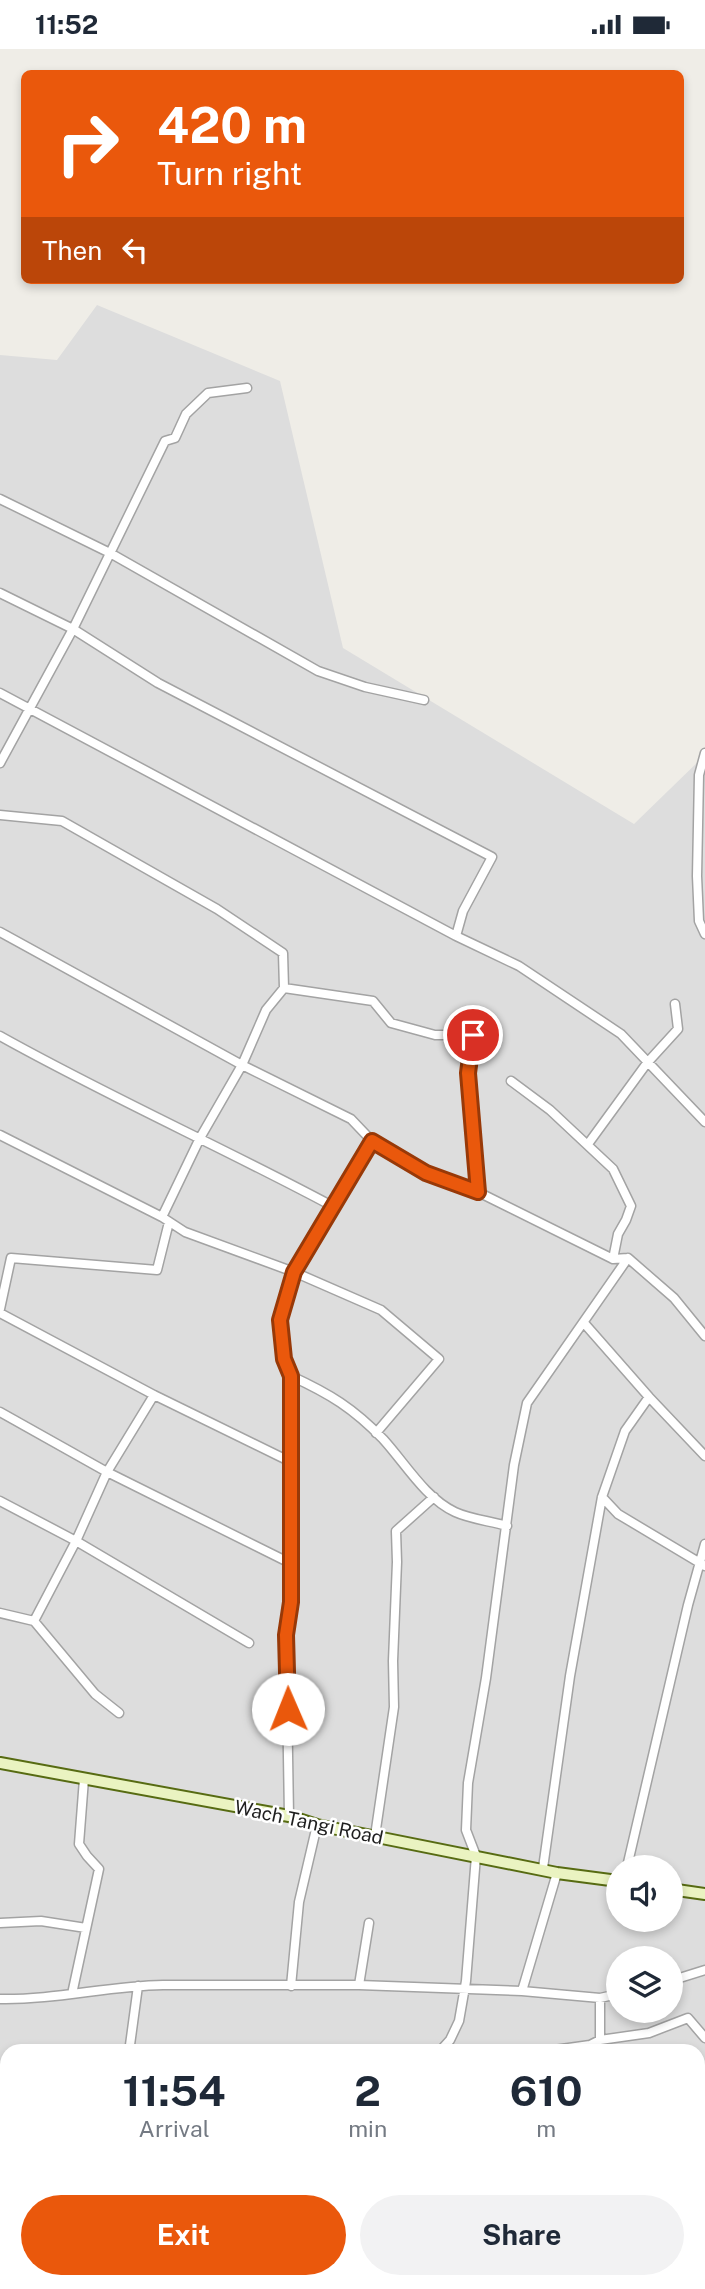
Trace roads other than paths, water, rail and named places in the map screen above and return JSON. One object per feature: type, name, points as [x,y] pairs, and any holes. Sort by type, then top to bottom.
[{"type":"main road","name":"Wach Tangi Road","points":[[0,1763],[289,1816],[317,1825],[543,1868],[557,1873],[606,1879]]},
{"type":"main road","points":[[683,1891],[705,1894]]},
{"type":"street","points":[[0,764],[73,629],[165,441],[175,437],[186,414],[208,393],[247,388]]},
{"type":"street","points":[[0,499],[110,553],[318,671],[365,687],[424,700]]},
{"type":"street","points":[[0,593],[73,629],[158,683],[492,857],[463,911],[456,936]]},
{"type":"street","points":[[0,693],[456,936],[519,966],[621,1034],[705,1122]]},
{"type":"street","points":[[705,753],[699,775],[697,876],[699,921],[705,934]]},
{"type":"street","points":[[0,815],[62,821],[217,909],[283,953],[284,988],[267,1010],[242,1065],[200,1138],[166,1220],[157,1270],[11,1258],[0,1311],[154,1395],[289,1461]]},
{"type":"street","points":[[0,932],[242,1065],[351,1119],[372,1141],[426,1173],[478,1192],[613,1259],[628,1258],[674,1298],[705,1336]]},
{"type":"street","points":[[284,988],[373,1000],[391,1023],[435,1035],[473,1035],[468,1073],[478,1192]]},
{"type":"street","points":[[588,1144],[647,1063],[678,1029],[675,1004]]},
{"type":"street","points":[[0,1036],[97,1089],[334,1207]]},
{"type":"street","points":[[511,1081],[550,1110],[613,1168],[631,1206],[618,1234],[613,1259]]},
{"type":"street","points":[[0,1135],[185,1232],[294,1272],[381,1310],[439,1359],[376,1433]]},
{"type":"street","points":[[289,1816],[286,1635],[291,1602],[291,1376],[284,1359],[280,1320],[294,1272],[372,1141]]},
{"type":"street","points":[[446,2044],[459,2021],[464,1991],[476,1856],[466,1830],[468,1783],[486,1678],[514,1465],[527,1403],[628,1258]]},
{"type":"street","points":[[584,1323],[705,1456]]},
{"type":"street","points":[[291,1376],[347,1405],[433,1497],[455,1511],[507,1526]]},
{"type":"street","points":[[34,1621],[76,1541],[107,1472],[154,1395]]},
{"type":"street","points":[[543,1868],[570,1676],[602,1497],[625,1431],[649,1397]]},
{"type":"street","points":[[0,1412],[107,1472],[290,1563]]},
{"type":"street","points":[[375,1836],[394,1707],[396,1531],[433,1497]]},
{"type":"street","points":[[602,1497],[618,1514],[702,1564]]},
{"type":"street","points":[[0,1501],[76,1541],[249,1643]]},
{"type":"street","points":[[631,1855],[705,1544]]},
{"type":"street","points":[[0,1613],[34,1621],[95,1694],[119,1713]]},
{"type":"street","points":[[72,1994],[100,1870],[79,1844],[84,1779]]},
{"type":"street","points":[[291,1986],[299,1902],[317,1825]]},
{"type":"street","points":[[522,1991],[557,1873]]},
{"type":"street","points":[[0,1923],[41,1921],[86,1928]]},
{"type":"street","points":[[359,1985],[369,1923]]},
{"type":"street","points":[[683,1977],[705,1970]]},
{"type":"street","points":[[0,1999],[138,1986],[359,1985],[606,1997]]},
{"type":"street","points":[[130,2044],[138,1986]]},
{"type":"street","points":[[600,1998],[600,2040]]},
{"type":"street","points":[[592,2044],[600,2040],[649,2033],[688,2018],[705,2038]]}]
